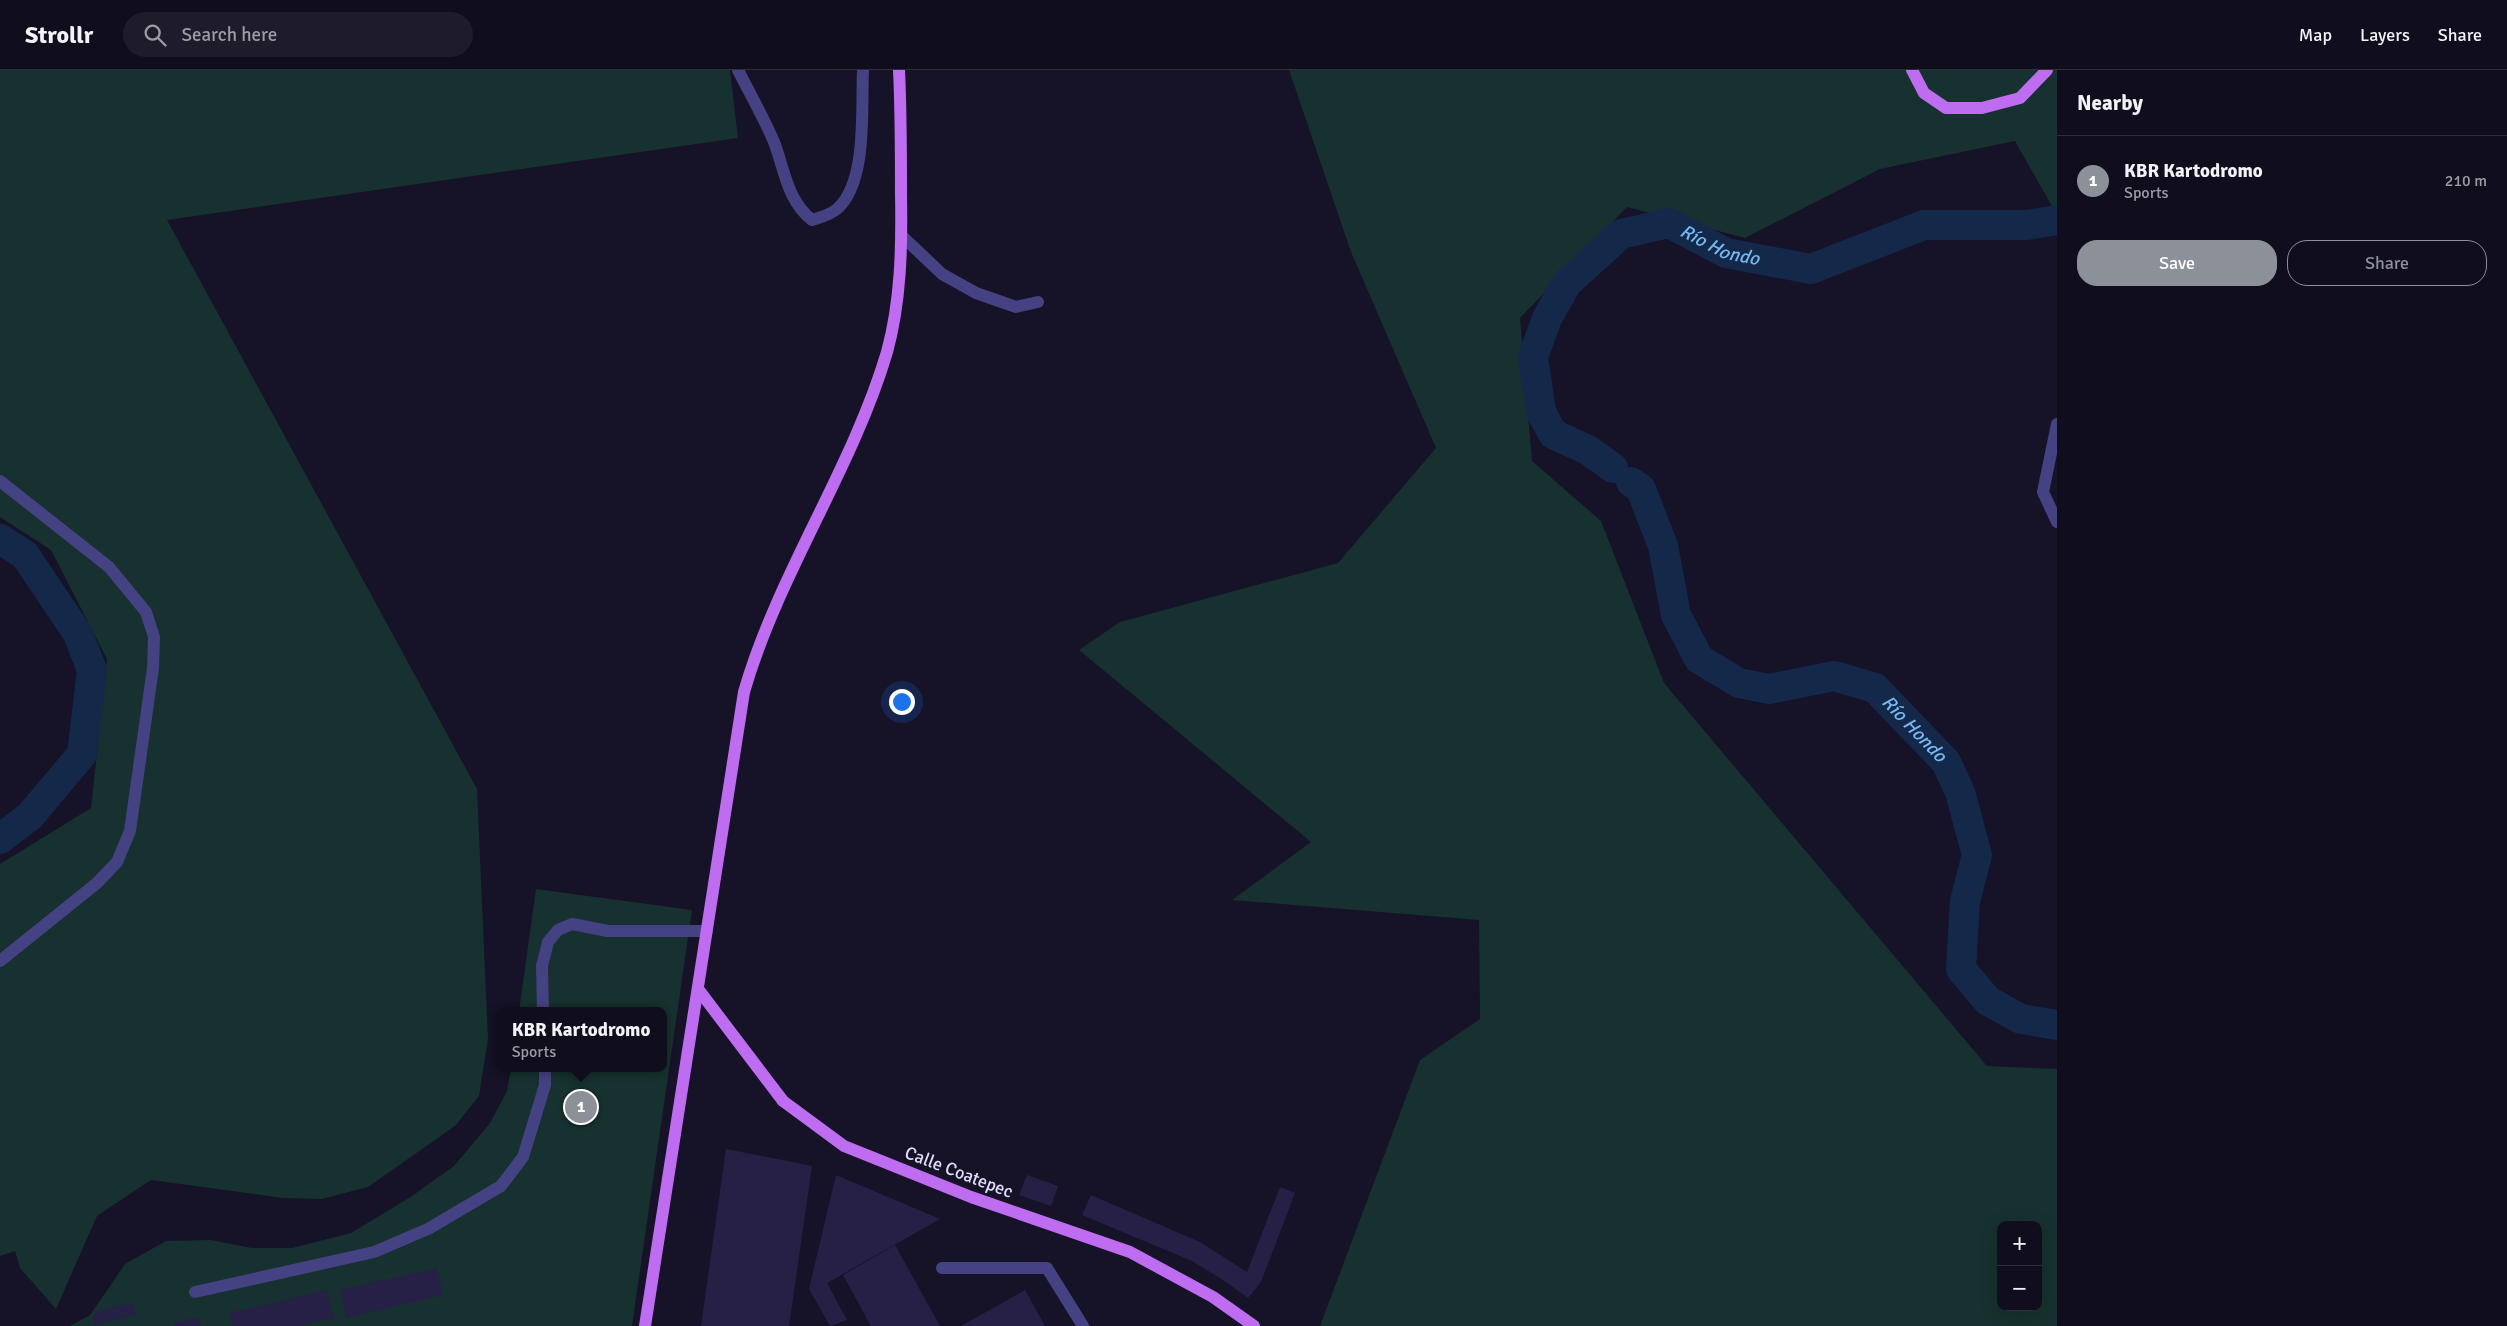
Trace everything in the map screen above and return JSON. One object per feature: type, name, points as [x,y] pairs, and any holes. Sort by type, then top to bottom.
[{"type":"main road","points":[[646,1326],[725,802],[744,692],[755,653],[835,482],[874,390],[887,350],[895,315],[902,235],[899,70]]},
{"type":"main road","points":[[1912,70],[1924,93],[1946,108],[1982,108],[2020,98],[2047,70]]},
{"type":"main road","name":"Calle Coatepec","points":[[698,989],[783,1101],[844,1146],[971,1197],[1130,1252],[1213,1296],[1254,1326]]},
{"type":"street","points":[[738,70],[774,142],[792,194],[800,210],[812,220],[825,216],[838,208],[850,190],[858,166],[863,70]]},
{"type":"street","points":[[902,235],[942,274],[976,293],[1016,307],[1038,302]]},
{"type":"street","points":[[2057,424],[2042,492],[2057,522]]},
{"type":"street","points":[[0,480],[109,567],[146,612],[154,637],[152,668],[130,831],[117,862],[97,883],[0,961]]},
{"type":"street","points":[[543,1007],[542,966],[548,942],[558,930],[572,924],[608,931],[707,931]]},
{"type":"street","points":[[195,1292],[374,1252],[428,1229],[501,1186],[523,1157],[545,1085],[545,1072]]},
{"type":"street","points":[[942,1268],[1047,1268],[1083,1326]]},
{"type":"green space","points":[[0,70],[730,70],[738,138],[167,220],[477,789],[488,1039],[479,1096],[455,1126],[368,1187],[322,1199],[283,1198],[151,1180],[97,1216],[56,1309],[20,1268],[15,1251],[0,1256],[0,864],[91,808],[107,659],[51,550],[0,517]]},
{"type":"green space","points":[[1289,70],[2057,70],[2057,215],[2015,141],[1880,169],[1745,238],[1627,207],[1520,318],[1532,461],[1601,521],[1664,683],[1987,1066],[2057,1069],[2057,1326],[1320,1326],[1420,1060],[1480,1019],[1479,920],[1232,900],[1311,842],[1079,650],[1120,622],[1338,563],[1436,448],[1351,252]]},
{"type":"green space","points":[[536,889],[692,910],[632,1326],[70,1326],[90,1315],[125,1264],[166,1241],[211,1240],[252,1248],[292,1248],[351,1233],[412,1196],[454,1166],[490,1123],[507,1091],[510,1072],[667,1072],[667,1007],[520,1007]]},
{"type":"building","points":[[726,1149],[812,1166],[789,1326],[701,1326]]},
{"type":"building","points":[[836,1175],[940,1219],[827,1283],[847,1320],[830,1326],[809,1289]]},
{"type":"building","points":[[1027,1175],[1058,1186],[1051,1206],[1019,1195]]},
{"type":"building","points":[[1280,1187],[1295,1193],[1261,1282],[1248,1298],[1192,1261],[1082,1215],[1091,1195],[1200,1242],[1247,1272]]},
{"type":"building","points":[[895,1245],[940,1326],[871,1326],[843,1275]]},
{"type":"building","points":[[437,1268],[443,1295],[346,1318],[340,1290]]},
{"type":"building","points":[[327,1290],[334,1318],[299,1326],[232,1326],[229,1313]]},
{"type":"building","points":[[1025,1290],[1045,1326],[961,1326]]},
{"type":"building","points":[[133,1303],[136,1315],[94,1325],[92,1317],[97,1311]]},
{"type":"building","points":[[199,1317],[201,1326],[174,1326],[173,1323]]},
{"type":"waterway","name":"Río Hondo","points":[[1613,468],[1588,450],[1553,434],[1541,412],[1533,357],[1547,318],[1567,283],[1621,234],[1669,223],[1726,253],[1811,269],[1924,225],[2027,225],[2057,220]]},
{"type":"waterway","name":"Río Hondo","points":[[1631,482],[1641,489],[1663,546],[1676,615],[1699,659],[1739,683],[1769,689],[1834,676],[1875,688],[1946,762],[1960,792],[1977,855],[1965,901],[1961,969],[1988,1001],[2021,1019],[2057,1025]]},
{"type":"waterway","points":[[0,539],[25,555],[78,634],[92,670],[82,754],[30,816],[0,839]]},
{"type":"place","name":"KBR Kartodromo","points":[[581,1107]]}]
